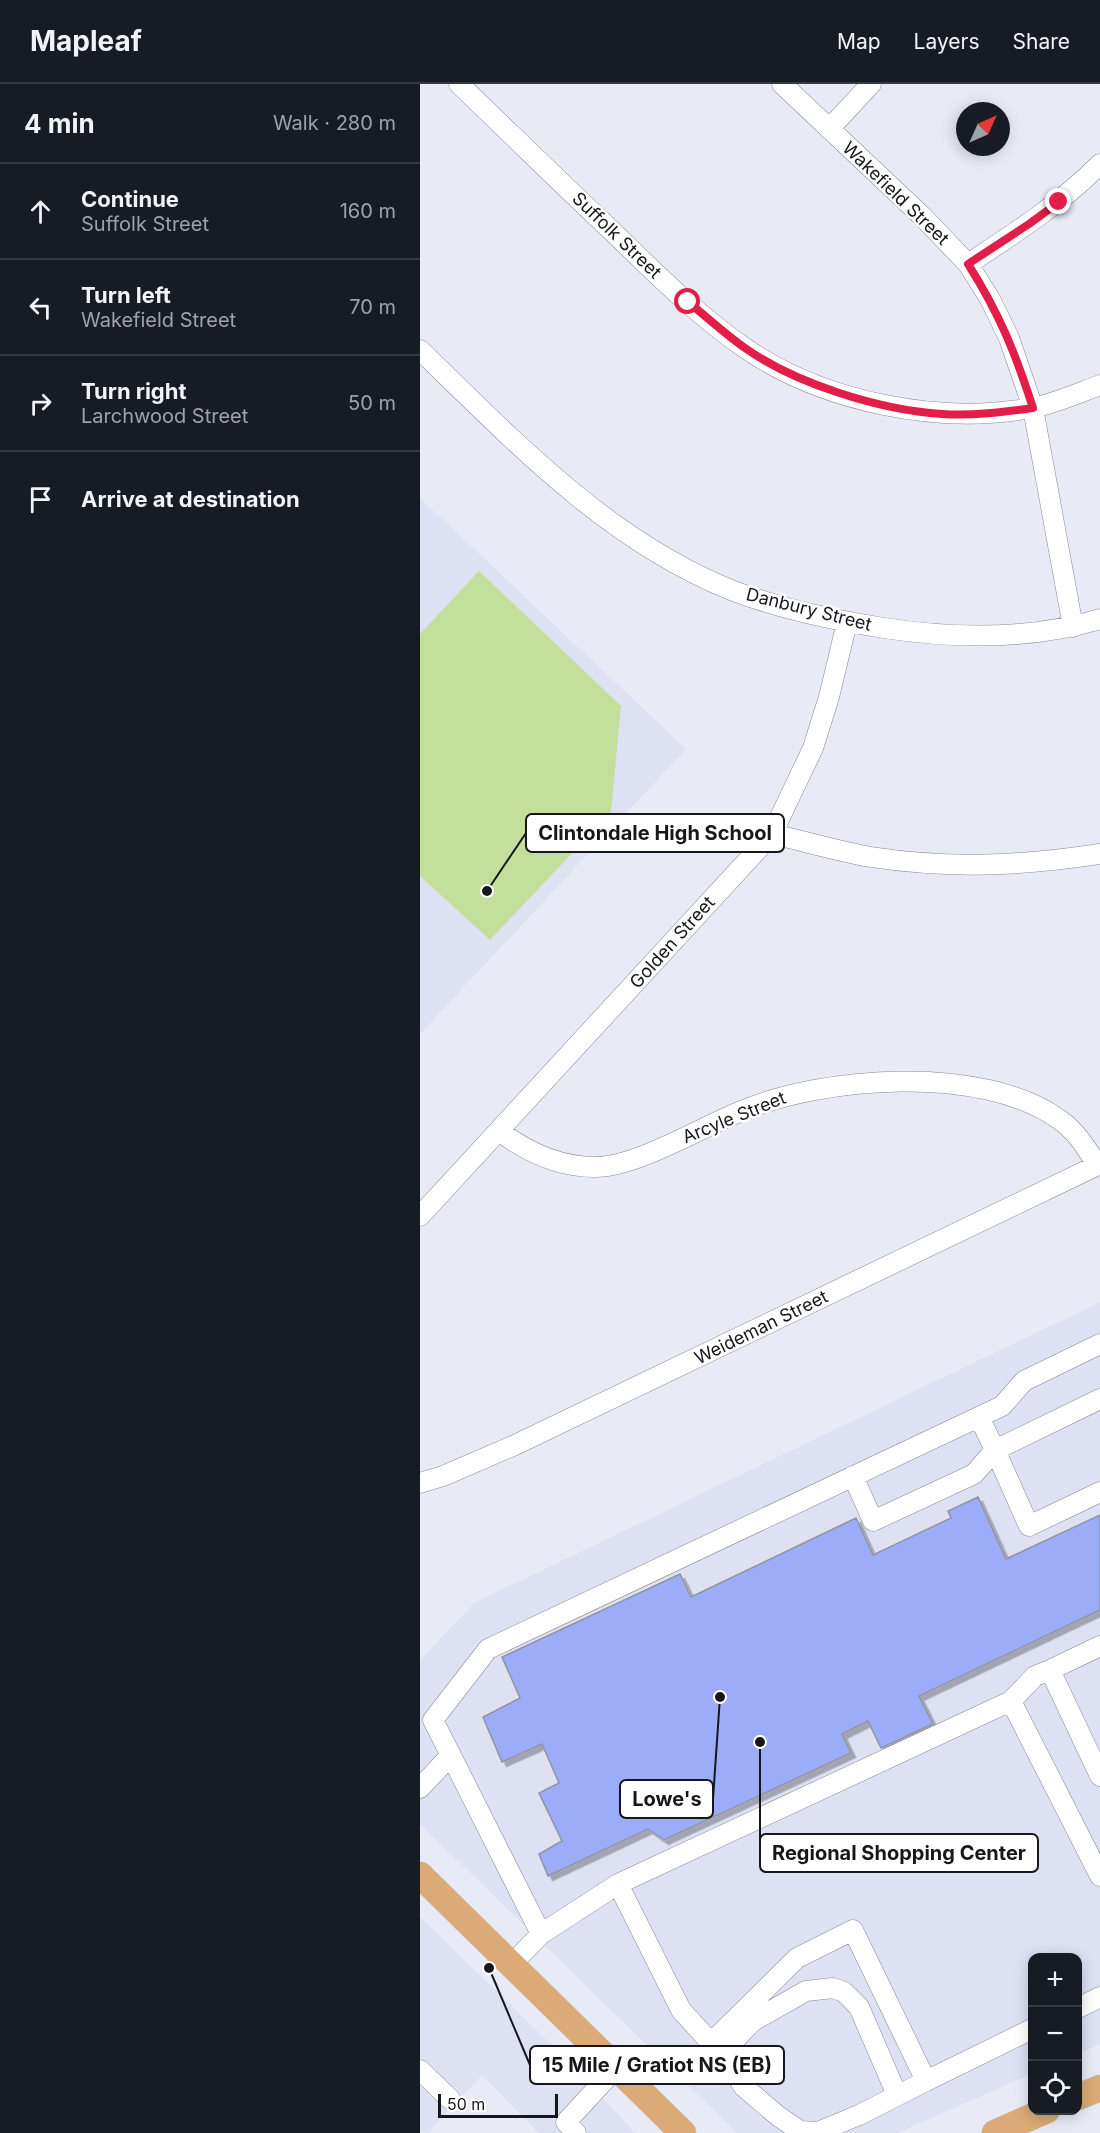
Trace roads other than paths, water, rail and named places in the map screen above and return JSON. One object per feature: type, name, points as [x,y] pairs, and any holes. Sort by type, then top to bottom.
[{"type":"main road","points":[[420,1875],[683,2133]]},
{"type":"main road","points":[[1082,2095],[1100,2088]]},
{"type":"main road","points":[[995,2133],[1036,2115]]},
{"type":"street","name":"Suffolk Street","points":[[459,84],[688,302],[746,349],[817,385],[880,405],[942,414],[990,413],[1033,408],[1100,386]]},
{"type":"street","name":"Wakefield Street","points":[[782,84],[923,217],[968,264],[990,299],[1009,338],[1033,408],[1073,627]]},
{"type":"street","points":[[829,129],[871,84]]},
{"type":"street","points":[[968,264],[1029,224],[1073,190],[1100,164]]},
{"type":"street","name":"Danbury Street","points":[[420,350],[543,467],[598,513],[684,568],[731,590],[784,607],[847,622],[925,634],[983,636],[1029,633],[1073,627],[1100,619]]},
{"type":"street","name":"Golden Street","points":[[420,1216],[772,834],[813,748],[829,697],[847,622]]},
{"type":"street","points":[[772,834],[869,856],[981,866],[1100,854]]},
{"type":"street","name":"Arcyle Street","points":[[499,1131],[532,1152],[554,1161],[565,1165],[597,1167],[626,1162],[739,1112],[790,1094],[832,1086],[903,1082],[953,1085],[998,1093],[1035,1106],[1060,1120],[1079,1138],[1099,1165]]},
{"type":"street","name":"Weideman Street","points":[[420,1483],[443,1476],[515,1445],[1099,1165]]},
{"type":"street","points":[[542,1934],[433,1720],[488,1649],[1002,1406],[1024,1381],[1100,1344]]},
{"type":"street","points":[[853,1476],[873,1521],[974,1474],[995,1450],[1100,1399]]},
{"type":"street","points":[[979,1417],[1029,1526],[1100,1492]]},
{"type":"street","points":[[511,1965],[542,1934],[618,1884],[1011,1701],[1035,1676],[1100,1646]]},
{"type":"street","points":[[1050,1670],[1100,1776]]},
{"type":"street","points":[[1011,1701],[1100,1876]]},
{"type":"street","points":[[420,1788],[451,1755]]},
{"type":"street","points":[[618,1884],[681,2010],[716,2048],[744,2087],[800,2131],[818,2132],[1028,2031]]},
{"type":"street","points":[[716,2048],[797,1958],[853,1930],[926,2081]]},
{"type":"street","points":[[716,2048],[753,2021],[806,1991],[833,1988],[844,1992],[858,2007],[897,2095]]},
{"type":"street","points":[[1082,2005],[1100,1996]]},
{"type":"street","points":[[576,2133],[566,2122],[616,2068]]},
{"type":"street","points":[[420,2070],[450,2099]]},
{"type":"place","name":"Clintondale High School","points":[[487,891]]},
{"type":"place","name":"Lowe's","points":[[720,1697]]},
{"type":"place","name":"Regional Shopping Center","points":[[760,1742]]},
{"type":"place","name":"15 Mile / Gratiot NS (EB)","points":[[489,1968]]}]
